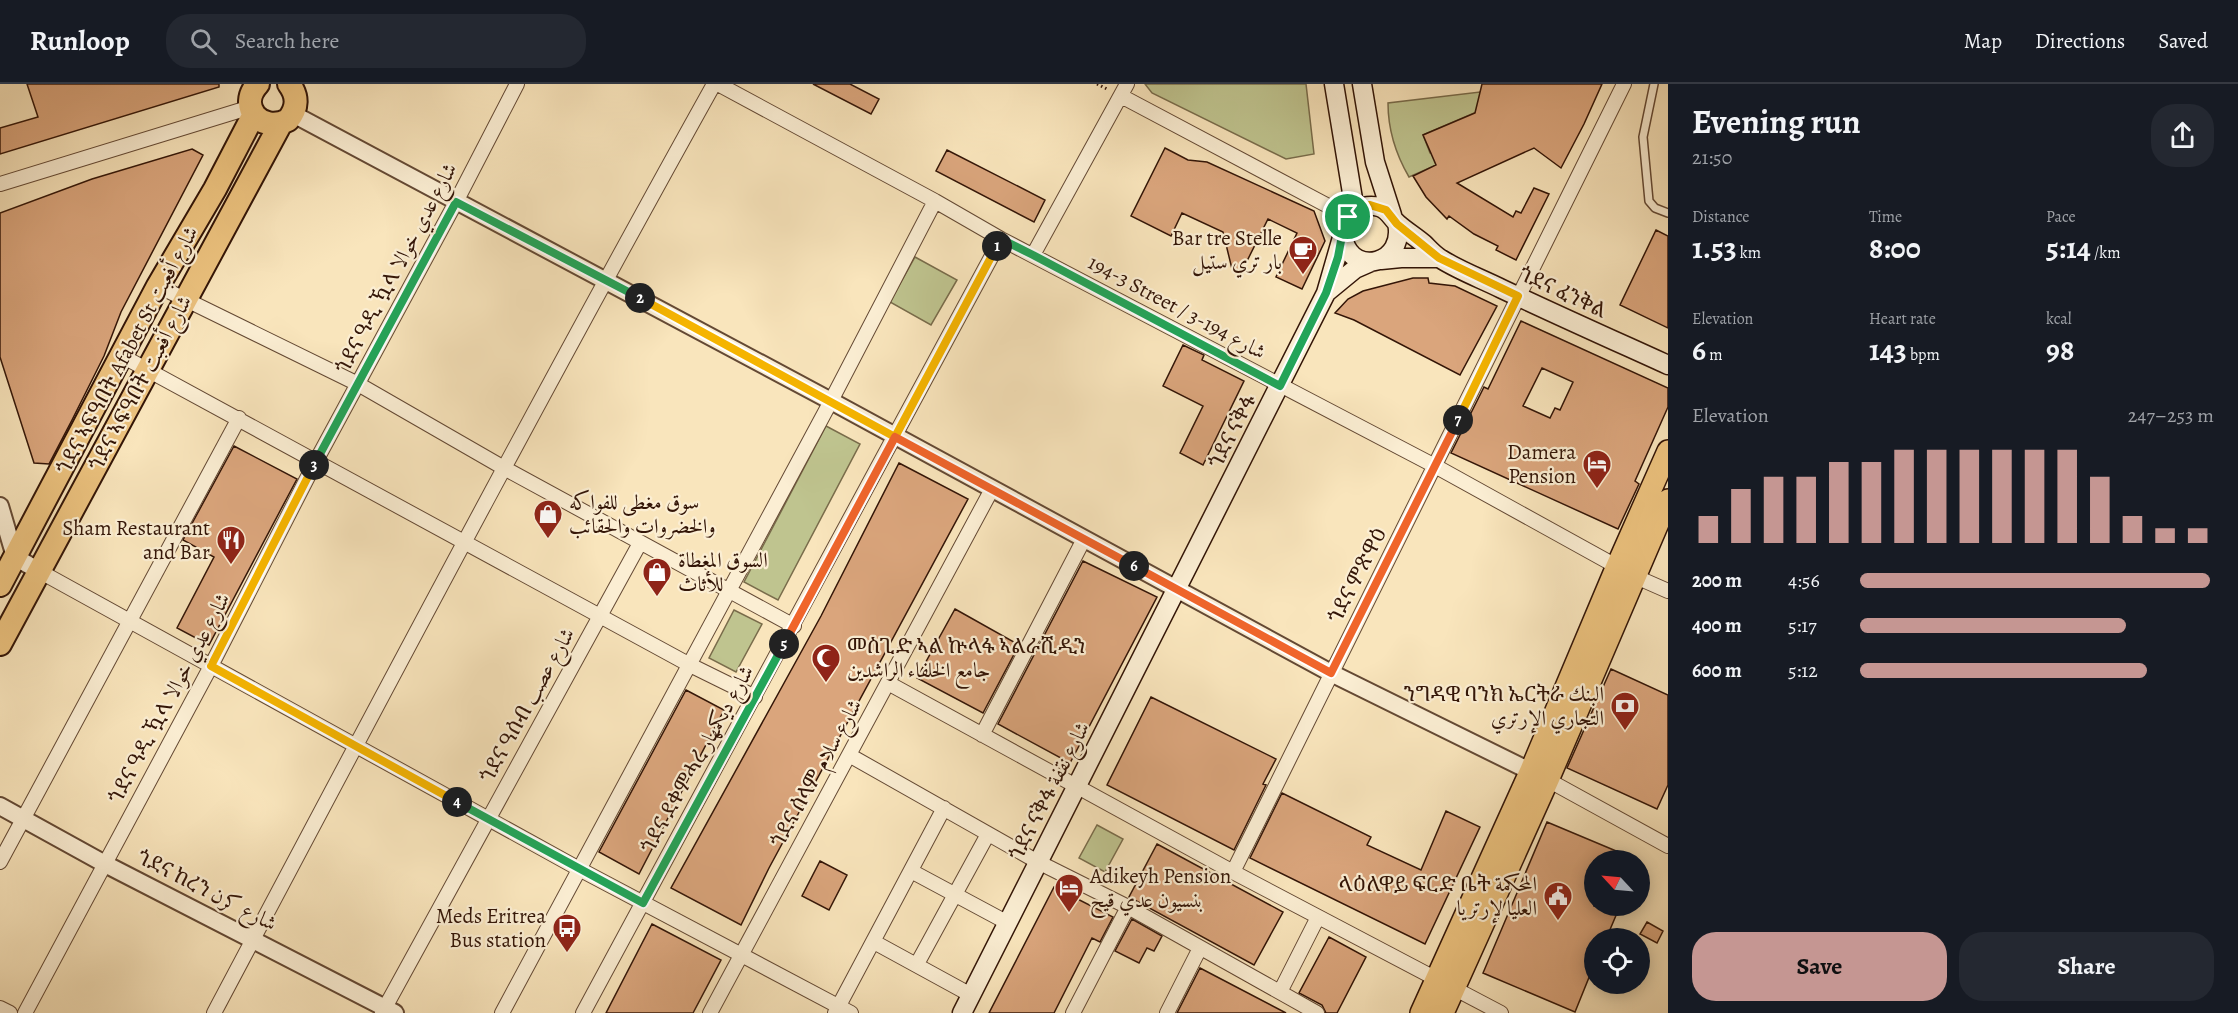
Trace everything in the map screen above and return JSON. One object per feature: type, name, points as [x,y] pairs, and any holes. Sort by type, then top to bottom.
[{"type":"highway","points":[[251,96],[265,123],[293,101]]},
{"type":"highway","name":"ጎደና ኣፍዓበት Afabet St شارع أفعبت","points":[[0,585],[8,545],[122,356],[158,286],[215,189],[251,96]]},
{"type":"highway","name":"ጎደና ኣፍዓበት شارع أفعبت","points":[[0,644],[293,101]]},
{"type":"main road","name":"ጎደና ናቅፋ","points":[[1176,589],[1326,293],[1338,257],[1349,221],[1334,84]]},
{"type":"main road","points":[[1362,84],[1375,162],[1395,219],[1398,242],[1387,257],[1375,261],[1354,257],[1344,243],[1349,221],[1370,205],[1386,210],[1395,219]]},
{"type":"main road","name":"ጎደና ፈንቅል","points":[[1395,219],[1439,258],[1668,365]]},
{"type":"main road","name":"ጎደና ፈንቅል","points":[[1375,261],[1439,258]]},
{"type":"main road","name":"ጎደና ናቅፋ","points":[[1326,293],[1355,269],[1375,261]]},
{"type":"main road","points":[[1421,1013],[1445,984],[1539,775],[1625,571],[1668,451]]},
{"type":"main road","points":[[1625,571],[1668,500]]},
{"type":"main road","name":"ጎደና ናቅፋ شارع نقفة","points":[[962,1013],[1176,589]]},
{"type":"main road","points":[[1443,1013],[1445,984]]},
{"type":"street","name":"ጎደና ዓዲ ዃላ شارع عدي خوالا","points":[[25,1013],[211,666],[316,460],[456,202],[517,84]]},
{"type":"street","points":[[214,1013],[605,280],[716,84]]},
{"type":"street","name":"194-3 Street / شارع 194-3","points":[[716,84],[1001,239],[1435,466],[1625,571],[1668,591]]},
{"type":"street","name":"ጎደና ምጽዋዕ","points":[[1233,872],[1624,84]]},
{"type":"street","points":[[1033,255],[1124,90],[1349,221]]},
{"type":"street","points":[[0,184],[251,96]]},
{"type":"street","points":[[293,101],[456,202],[831,401],[1331,673],[1539,775],[1668,846]]},
{"type":"street","points":[[502,1013],[581,870],[831,401],[934,201]]},
{"type":"street","name":"ጎደና ደቀምሓረ شارع ديكمهار","points":[[584,1013],[1001,239]]},
{"type":"street","points":[[158,286],[358,384],[504,468],[794,626]]},
{"type":"street","points":[[122,356],[240,418],[465,543],[755,697]]},
{"type":"street","points":[[0,862],[240,418]]},
{"type":"street","name":"ጎደና ሰላም شارع سلام","points":[[710,1013],[992,489]]},
{"type":"street","points":[[0,506],[8,545],[39,571],[355,747],[741,954],[842,1011],[874,942],[944,808]]},
{"type":"street","points":[[982,735],[1084,539]]},
{"type":"street","name":"ጎደና ዓሰብ شارع عصب","points":[[388,1011],[489,819],[640,543]]},
{"type":"street","points":[[888,683],[1233,872],[1502,1013]]},
{"type":"street","points":[[849,755],[1038,862],[1128,907],[1317,1013]]},
{"type":"street","name":"ጎደና ከረን شارع كرن","points":[[0,806],[105,864],[254,939],[388,1011]]},
{"type":"street","points":[[917,964],[988,834]]},
{"type":"street","points":[[911,871],[1008,923]]},
{"type":"street","points":[[1073,1013],[1128,907]]},
{"type":"street","points":[[1280,992],[1318,917]]},
{"type":"street","points":[[874,942],[971,995]]},
{"type":"street","points":[[1167,1013],[1200,948]]},
{"type":"street","points":[[0,1008],[10,1013]]},
{"type":"lane","points":[[1654,84],[1643,137],[1649,201],[1655,208],[1668,213]]},
{"type":"green space","points":[[1145,84],[1306,84],[1314,154],[1286,159],[1152,93]]},
{"type":"green space","points":[[1480,92],[1486,108],[1423,135],[1430,153],[1436,152],[1441,163],[1409,177],[1393,141],[1388,103]]},
{"type":"green space","points":[[915,257],[957,280],[931,325],[890,302]]},
{"type":"green space","points":[[826,426],[860,444],[778,600],[744,582]]},
{"type":"green space","points":[[734,610],[762,624],[736,672],[709,658]]},
{"type":"green space","points":[[1097,825],[1123,839],[1105,872],[1079,858]]},
{"type":"building","points":[[27,84],[219,84],[219,87],[0,154],[0,128],[38,117]]},
{"type":"building","points":[[813,84],[850,84],[879,99],[871,114]]},
{"type":"building","points":[[1482,84],[1602,84],[1561,168],[1534,148],[1457,183],[1513,217],[1516,211],[1521,213],[1534,188],[1549,194],[1516,260],[1496,250],[1498,246],[1474,234],[1449,216],[1447,219],[1426,197],[1413,176],[1436,165],[1423,135],[1475,113]]},
{"type":"building","points":[[1165,148],[1188,160],[1207,162],[1314,211],[1325,241],[1302,289],[1276,277],[1297,233],[1268,219],[1241,273],[1232,269],[1223,232],[1182,213],[1171,236],[1131,216]]},
{"type":"building","points":[[192,149],[203,155],[121,312],[104,356],[72,420],[49,464],[34,463],[0,357],[0,213],[92,179]]},
{"type":"building","points":[[947,150],[1045,200],[1034,222],[936,171]]},
{"type":"building","points":[[1656,230],[1668,236],[1668,328],[1620,305]]},
{"type":"building","points":[[1413,278],[1428,278],[1429,283],[1455,286],[1497,306],[1460,375],[1354,320],[1335,313],[1348,299],[1363,291]]},
{"type":"building","points":[[1521,321],[1668,388],[1668,407],[1635,481],[1639,484],[1618,529],[1451,453],[1484,387],[1488,389]],"holes":[[[1542,368],[1573,382],[1560,410],[1555,408],[1550,418],[1523,406]]]},
{"type":"building","points":[[1183,345],[1204,355],[1202,360],[1244,381],[1203,465],[1180,453],[1203,406],[1163,386]]},
{"type":"building","points":[[234,446],[297,479],[209,645],[177,628],[214,557],[183,540]]},
{"type":"building","points":[[899,463],[968,499],[769,868],[741,925],[671,888],[821,616]]},
{"type":"building","points":[[1083,561],[1157,597],[1070,763],[998,724]]},
{"type":"building","points":[[955,609],[1019,645],[983,713],[917,678]]},
{"type":"building","name":"ንግዳዊ ባንክ ኤርትራ البنك التجاري الإرتري","points":[[1611,669],[1668,695],[1668,785],[1657,809],[1567,768]]},
{"type":"building","points":[[686,690],[724,710],[639,874],[599,852]]},
{"type":"building","points":[[1151,697],[1276,759],[1263,784],[1266,785],[1234,850],[1107,785]]},
{"type":"building","points":[[1282,793],[1371,837],[1367,845],[1421,870],[1446,811],[1480,827],[1425,944],[1250,858]]},
{"type":"building","name":"ላዕለዋይ ፍርድ ቤት المحكمة العليا لإرتريا","points":[[1547,822],[1614,850],[1584,850],[1584,916],[1616,916],[1611,928],[1584,928],[1584,990],[1575,1012],[1483,973]]},
{"type":"building","points":[[1157,844],[1283,912],[1254,965],[1129,897]]},
{"type":"building","points":[[820,861],[847,875],[829,910],[802,896]]},
{"type":"building","points":[[1054,887],[1113,917],[1100,942],[1092,938],[1054,1013],[989,1013]]},
{"type":"building","points":[[1132,919],[1162,936],[1154,951],[1147,948],[1139,963],[1115,951]]},
{"type":"building","points":[[1647,922],[1663,931],[1657,943],[1650,939],[1650,928],[1644,928]]},
{"type":"building","points":[[652,924],[721,960],[693,1013],[606,1013]]},
{"type":"building","points":[[1329,937],[1366,957],[1337,1013],[1326,1013],[1322,1005],[1299,993]]},
{"type":"building","points":[[1200,968],[1286,1013],[1177,1013]]},
{"type":"place","name":"Bar tre Stelle بار تري ستيل","points":[[1303,276]]},
{"type":"place","name":"Damera Pension","points":[[1597,490]]},
{"type":"place","name":"سوق مغطى للفواكه والخضروات والحقائب","points":[[548,540]]},
{"type":"place","name":"Sham Restaurant and Bar","points":[[231,566]]},
{"type":"place","name":"السوق المغطاة للأثاث","points":[[657,598]]},
{"type":"place","name":"መስጊድ ኣል ኵላፋ ኣልራሺዲን جامع الخلفاء الراشدين","points":[[826,684]]},
{"type":"place","name":"ንግዳዊ ባንክ ኤርትራ البنك التجاري الإرتري","points":[[1625,732]]},
{"type":"place","name":"Adikeyh Pension بنسيون عدي قيح","points":[[1069,914]]},
{"type":"place","name":"ላዕለዋይ ፍርድ ቤት المحكمة العليا لإرتريا","points":[[1558,922]]},
{"type":"place","name":"Meds Eritrea Bus station","points":[[567,954]]},
{"type":"route","points":[[1348,217],[1326,293],[1280,386],[1001,239],[895,437],[456,202],[316,460],[211,666],[643,903],[895,437],[1331,673],[1518,296],[1439,258],[1410,232],[1397,224],[1386,210],[1370,205],[1354,211],[1348,217]]}]
